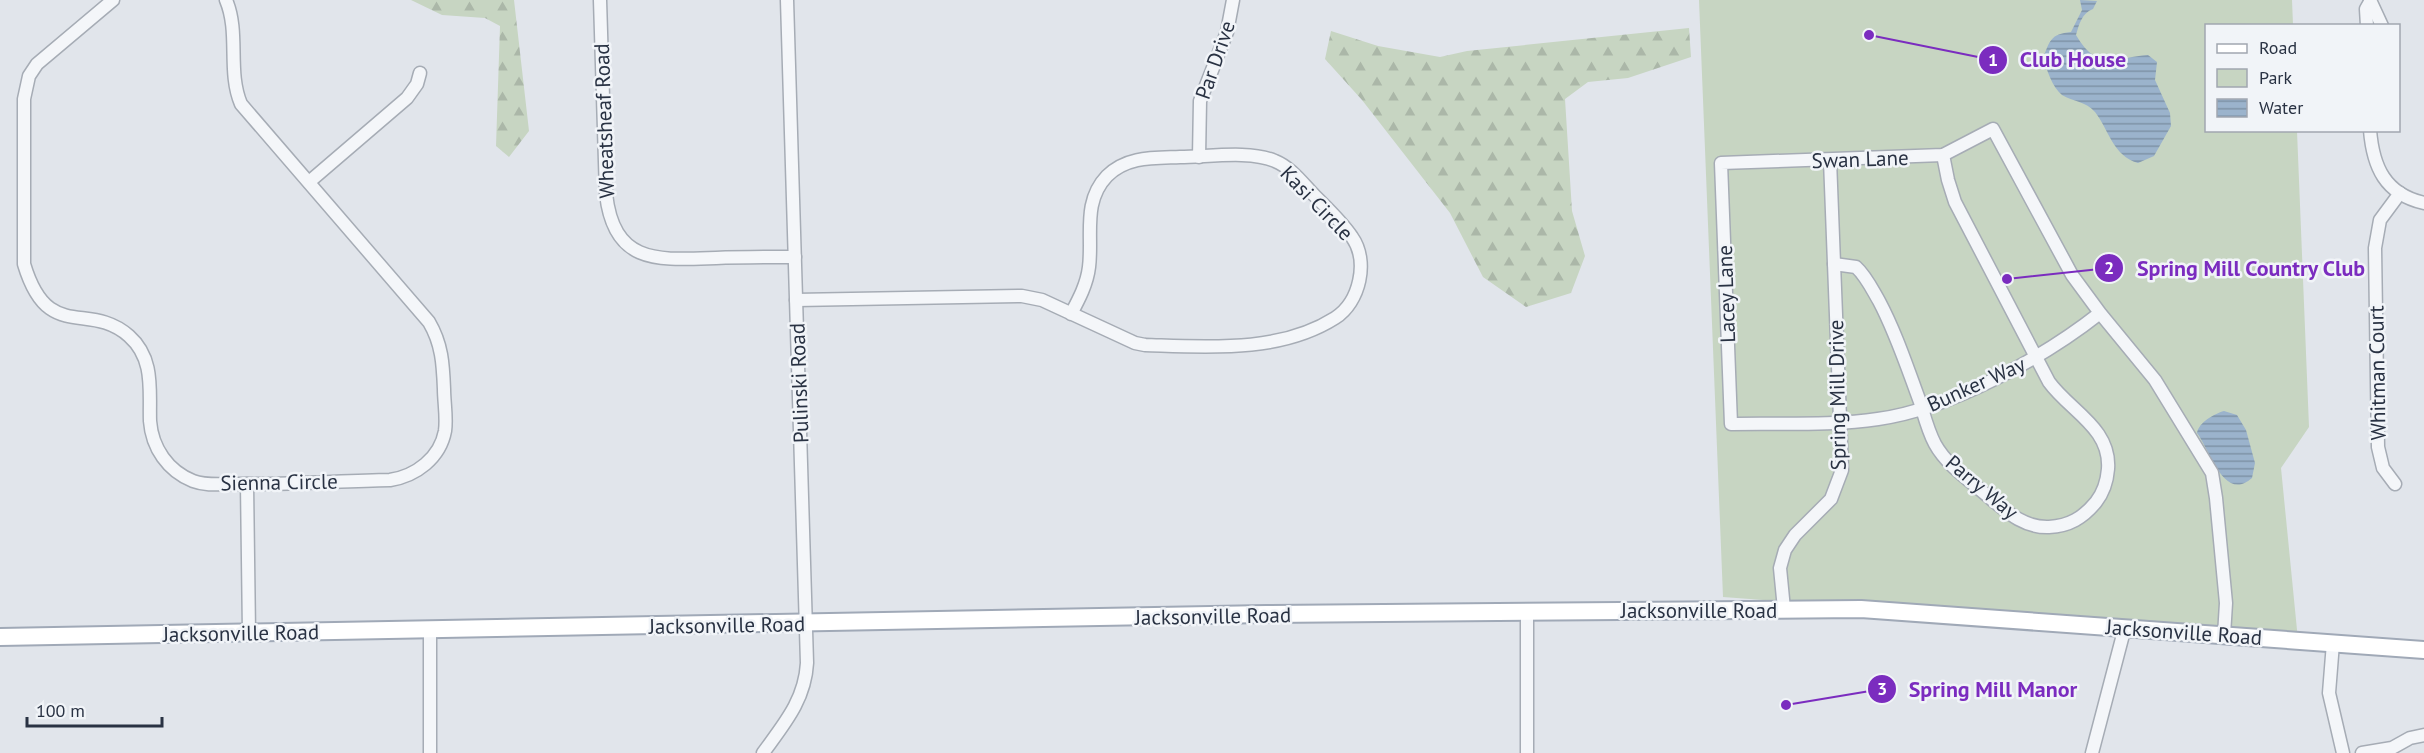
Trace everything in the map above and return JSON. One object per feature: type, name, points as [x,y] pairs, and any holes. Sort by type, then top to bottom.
[{"type":"main road","name":"Jacksonville Road","points":[[0,638],[1266,614],[1784,609],[1882,610],[2424,650]]},
{"type":"street","name":"Sienna Circle","points":[[113,0],[37,64],[27,82],[24,99],[24,264],[34,290],[58,314],[113,325],[131,338],[142,352],[149,369],[152,436],[159,453],[179,473],[195,481],[247,484],[399,479],[416,472],[432,459],[442,441],[445,429],[441,348],[434,330],[241,104],[233,80],[231,19],[226,0]]},
{"type":"street","name":"Wheatsheaf Road","points":[[600,0],[606,194],[608,211],[617,232],[640,253],[663,260],[795,257]]},
{"type":"street","name":"Pulinski Road","points":[[763,753],[794,710],[803,689],[807,663],[787,0]]},
{"type":"street","name":"Par Drive","points":[[1199,157],[1200,101],[1227,32],[1233,0]]},
{"type":"street","points":[[2367,24],[2367,9],[2370,1]]},
{"type":"street","points":[[2370,1],[2381,24]]},
{"type":"street","points":[[309,182],[407,98],[417,84],[420,73]]},
{"type":"street","name":"Swan Lane","points":[[1721,163],[1943,155],[1993,129],[2063,259],[2100,313]]},
{"type":"street","points":[[2372,133],[2373,157],[2378,170],[2400,194],[2424,203]]},
{"type":"street","name":"Parry Way","points":[[1834,264],[1856,267],[1870,284],[1898,340],[1934,442],[1943,456],[2014,517],[2029,525],[2041,527],[2065,525],[2076,521],[2091,508],[2105,487],[2108,464],[2106,448],[2100,434],[2091,423],[2058,394],[2036,356],[1955,202],[1943,155]]},
{"type":"street","name":"Kasi Circle","points":[[796,300],[1022,296],[1042,300],[1071,314],[1135,343],[1145,345],[1258,344],[1278,341],[1319,327],[1336,317],[1349,304],[1356,292],[1360,274],[1359,253],[1356,243],[1331,212],[1283,165],[1264,157],[1146,158],[1129,162],[1106,177],[1092,203],[1090,266],[1071,314]]},
{"type":"street","name":"Spring Mill Drive","points":[[1784,609],[1780,568],[1785,550],[1795,535],[1831,499],[1842,470],[1830,160]]},
{"type":"street","name":"Lacey Lane","points":[[1721,163],[1731,424]]},
{"type":"street","name":"Whitman Court","points":[[2394,484],[2383,468],[2378,447],[2375,248],[2380,220],[2400,194]]},
{"type":"street","points":[[2100,313],[2155,380],[2212,473],[2217,498],[2226,603],[2224,635]]},
{"type":"street","name":"Bunker Way","points":[[1731,424],[1877,420],[1922,408],[1970,390],[2036,356],[2070,336],[2100,313]]},
{"type":"street","points":[[247,484],[249,633]]},
{"type":"street","points":[[1527,612],[1527,753]]},
{"type":"street","points":[[2092,753],[2125,627]]},
{"type":"street","points":[[430,630],[430,753]]},
{"type":"street","points":[[2333,643],[2329,693],[2343,753]]},
{"type":"street","points":[[2362,753],[2392,748],[2410,738],[2424,735]]},
{"type":"green space","points":[[411,0],[514,0],[529,131],[509,157],[496,146],[500,26],[485,18],[442,15]]},
{"type":"green space","points":[[1699,0],[2292,0],[2293,24],[2205,24],[2205,132],[2297,132],[2309,427],[2281,468],[2298,640],[1723,597]]},
{"type":"green space","points":[[1689,28],[1691,57],[1628,78],[1588,82],[1565,99],[1572,211],[1585,256],[1571,293],[1526,307],[1483,277],[1450,213],[1362,100],[1325,59],[1331,31],[1378,46],[1440,57],[1467,51]]},
{"type":"water","points":[[2080,0],[2097,1],[2093,9],[2082,19],[2076,35],[2091,54],[2107,60],[2148,55],[2157,62],[2155,80],[2170,113],[2171,126],[2154,156],[2138,163],[2130,160],[2117,149],[2091,108],[2058,92],[2046,68],[2043,58],[2049,43],[2059,35],[2071,32],[2082,10]]},
{"type":"water","points":[[2224,411],[2237,415],[2246,430],[2255,463],[2252,478],[2242,484],[2233,484],[2226,479],[2197,433],[2204,422]]},
{"type":"place","name":"Club House","points":[[1869,35]]},
{"type":"place","name":"Spring Mill Country Club","points":[[2007,279]]},
{"type":"place","name":"Spring Mill Manor","points":[[1786,705]]}]
